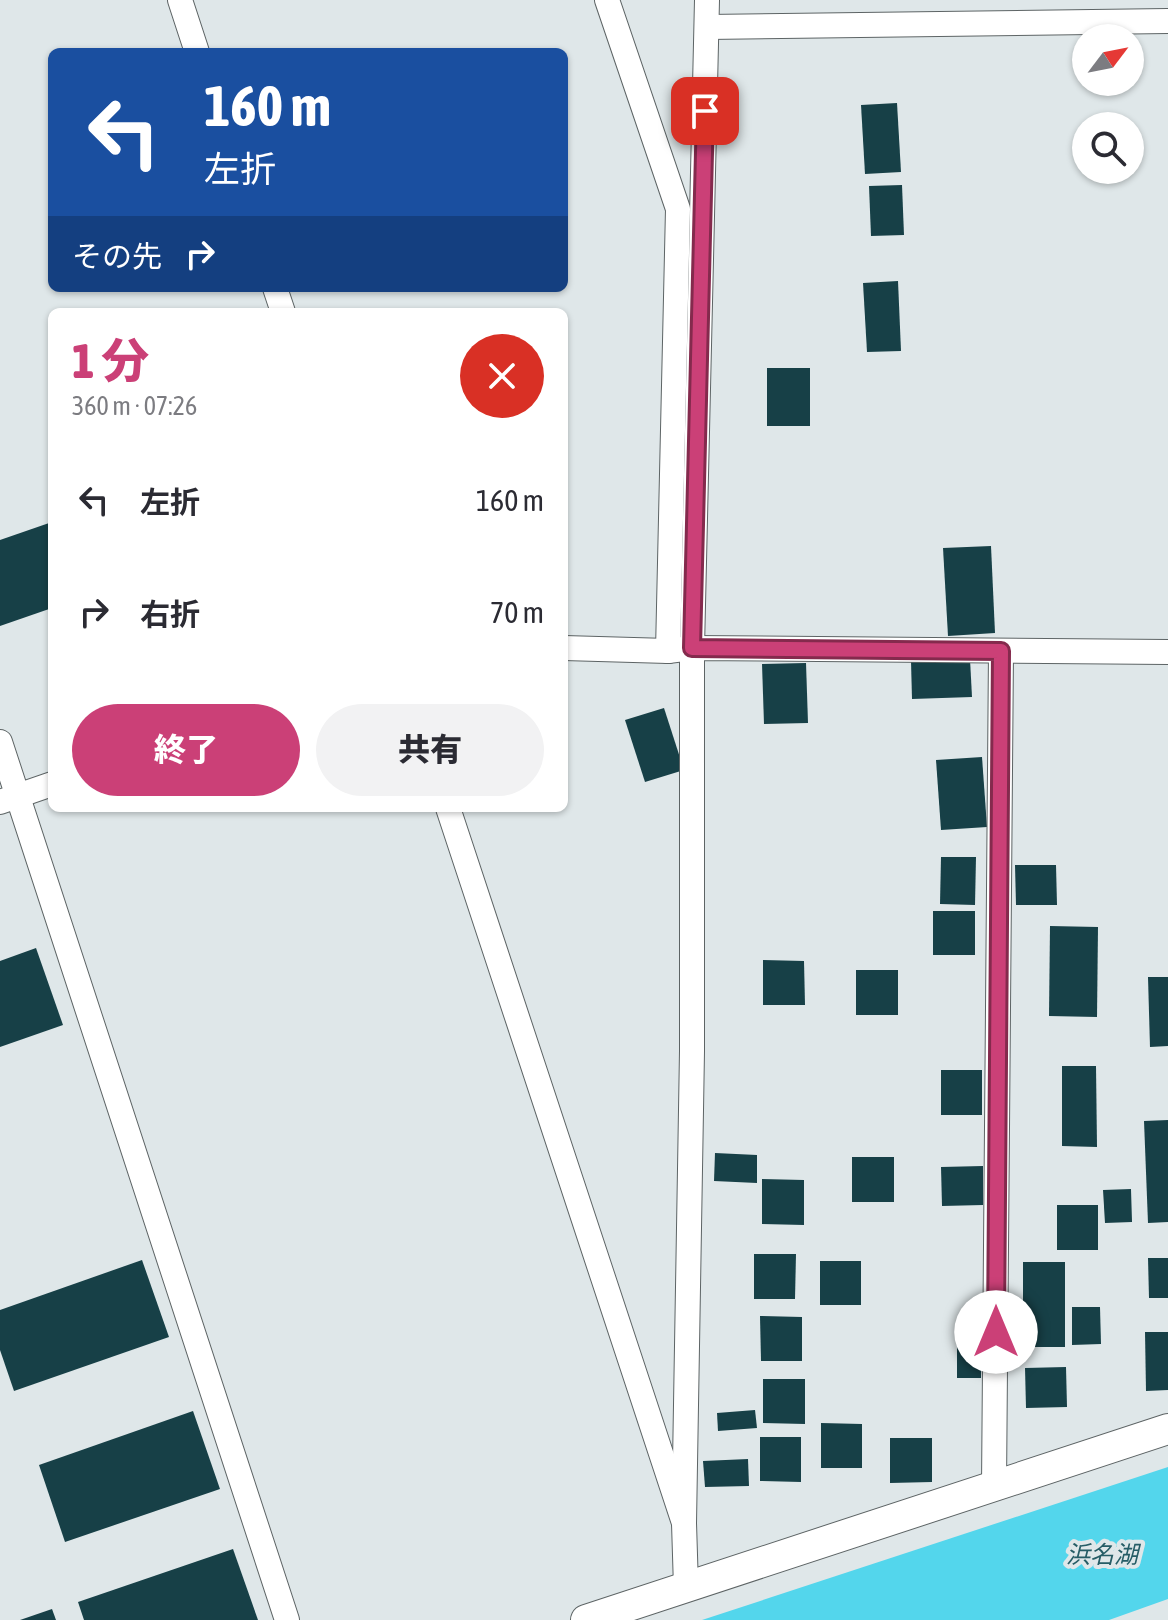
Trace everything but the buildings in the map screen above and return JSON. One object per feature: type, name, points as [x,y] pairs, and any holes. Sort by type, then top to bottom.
[{"type":"street","points":[[180,0],[196,48]]},
{"type":"street","points":[[607,0],[678,209],[680,650],[692,1051],[684,1523],[686,1587]]},
{"type":"street","points":[[680,650],[707,0]]},
{"type":"street","points":[[707,27],[1168,21]]},
{"type":"street","points":[[568,648],[1168,652]]},
{"type":"street","points":[[994,1486],[1001,651]]},
{"type":"street","points":[[0,742],[9,799],[287,1620]]},
{"type":"street","points":[[9,799],[48,785]]},
{"type":"street","points":[[449,812],[684,1523]]},
{"type":"street","points":[[586,1620],[1168,1429]]},
{"type":"water","name":"浜名湖","points":[[1168,1467],[1168,1599],[1109,1620],[702,1620]]},
{"type":"route","points":[[705,111],[692,648],[1001,651],[996,1332]]}]
